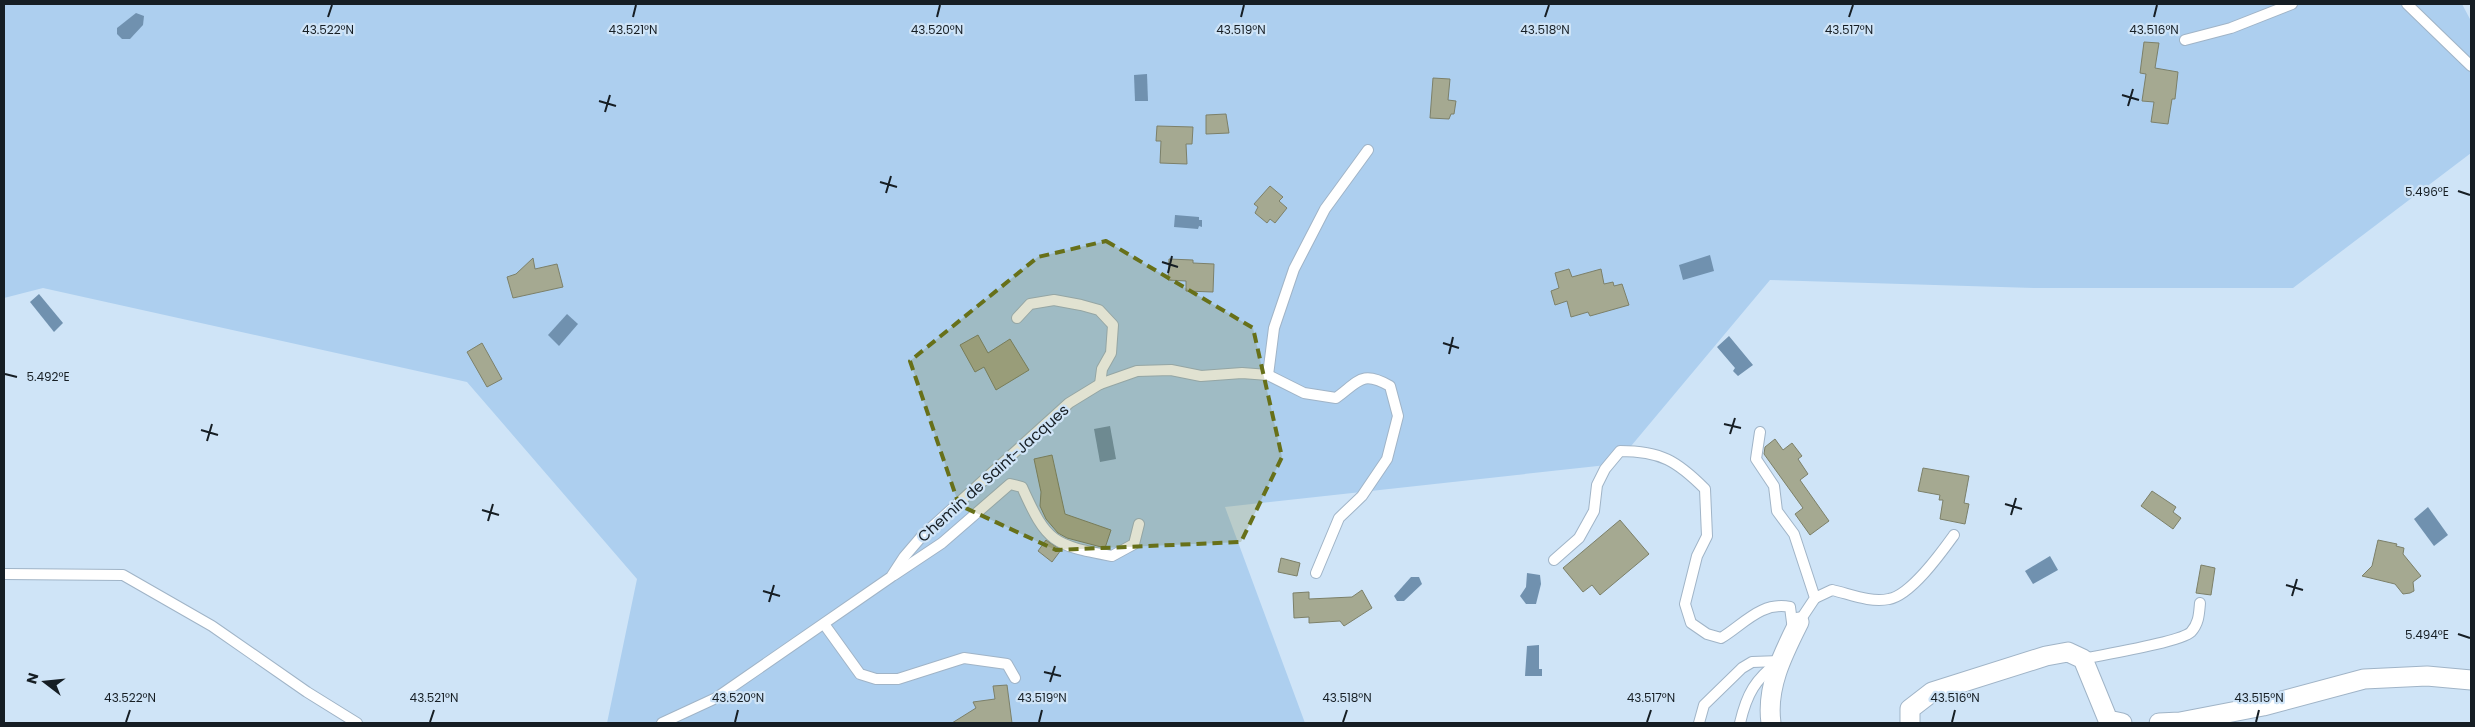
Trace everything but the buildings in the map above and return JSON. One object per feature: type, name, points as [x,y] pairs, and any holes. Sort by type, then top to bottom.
[{"type":"street","points":[[1771,723],[1768,705],[1780,661],[1797,627]]},
{"type":"street","points":[[1910,723],[1910,709],[1932,692],[2046,656],[2068,652],[2083,659],[2108,720],[2122,723]]},
{"type":"street","points":[[2159,723],[2181,722],[2263,706],[2364,679],[2427,676],[2471,680]]},
{"type":"lane","points":[[2185,40],[2232,28],[2292,4]]},
{"type":"lane","points":[[2407,4],[2471,66]]},
{"type":"lane","points":[[1268,375],[1274,328],[1294,269],[1325,209],[1368,150]]},
{"type":"lane","points":[[1017,318],[1030,304],[1054,300],[1100,310],[1113,325],[1111,352],[1102,370],[1100,384]]},
{"type":"lane","name":"Chemin de Saint-Jacques","points":[[662,723],[716,698],[891,577],[904,557],[955,504],[1069,403],[1100,384],[1137,371],[1171,370],[1201,376],[1242,373],[1268,375],[1304,393],[1336,398],[1362,379],[1374,377],[1390,386],[1398,416],[1388,459],[1362,496],[1339,518],[1316,573]]},
{"type":"lane","points":[[1760,432],[1756,459],[1774,486],[1777,511],[1794,534],[1815,598]]},
{"type":"lane","points":[[1554,560],[1579,538],[1594,511],[1597,486],[1605,469],[1620,451],[1638,451],[1662,456],[1684,467],[1706,490],[1707,536],[1697,556],[1685,604],[1691,623],[1707,634],[1721,638],[1739,627],[1755,612],[1779,605],[1790,607],[1797,627]]},
{"type":"lane","points":[[891,577],[942,543],[1010,484],[1022,487],[1047,534],[1062,544],[1112,556],[1134,544],[1139,524]]},
{"type":"lane","points":[[1797,627],[1815,598],[1832,590],[1866,599],[1890,599],[1909,587],[1933,564],[1954,535]]},
{"type":"lane","points":[[4,574],[123,575],[212,626],[307,692],[358,723]]},
{"type":"lane","points":[[2083,659],[2151,645],[2189,634],[2198,624],[2200,603]]},
{"type":"lane","points":[[824,624],[860,674],[876,680],[898,679],[964,658],[1007,664],[1015,678]]},
{"type":"lane","points":[[1699,723],[1704,705],[1742,668],[1752,662],[1780,661]]},
{"type":"lane","points":[[1740,723],[1750,694],[1759,677],[1780,661]]},
{"type":"highlighted area","points":[[1106,241],[1253,328],[1282,457],[1241,542],[1056,550],[959,505],[910,361],[1038,257]]},
{"type":"shaded area","points":[[4,4],[2462,4],[2471,21],[2471,153],[2293,288],[2034,288],[1770,280],[1616,464],[1225,507],[1305,723],[607,723],[637,579],[467,382],[43,288],[4,298]]},
{"type":"shaded area","points":[[136,13],[144,16],[143,25],[130,39],[122,39],[117,34],[117,28]]},
{"type":"shaded area","points":[[1147,74],[1148,101],[1135,101],[1134,75]]},
{"type":"shaded area","points":[[1175,215],[1199,217],[1199,220],[1202,220],[1202,227],[1199,226],[1198,229],[1174,227]]},
{"type":"shaded area","points":[[1710,255],[1714,271],[1683,280],[1679,265]]},
{"type":"shaded area","points":[[39,294],[63,323],[54,332],[30,302]]},
{"type":"shaded area","points":[[567,314],[578,324],[559,346],[548,335]]},
{"type":"shaded area","points":[[1729,336],[1753,365],[1738,376],[1733,371],[1735,368],[1717,347]]},
{"type":"shaded area","points":[[1110,426],[1116,459],[1100,462],[1094,429]]},
{"type":"shaded area","points":[[2428,507],[2448,535],[2434,546],[2414,519]]},
{"type":"shaded area","points":[[2050,556],[2058,570],[2033,584],[2025,571]]},
{"type":"shaded area","points":[[1527,573],[1540,575],[1541,584],[1536,604],[1526,604],[1520,596],[1526,587]]},
{"type":"shaded area","points":[[1411,577],[1419,577],[1422,584],[1404,601],[1397,601],[1394,596]]},
{"type":"shaded area","points":[[1539,645],[1539,669],[1542,669],[1542,676],[1525,676],[1527,646]]}]
